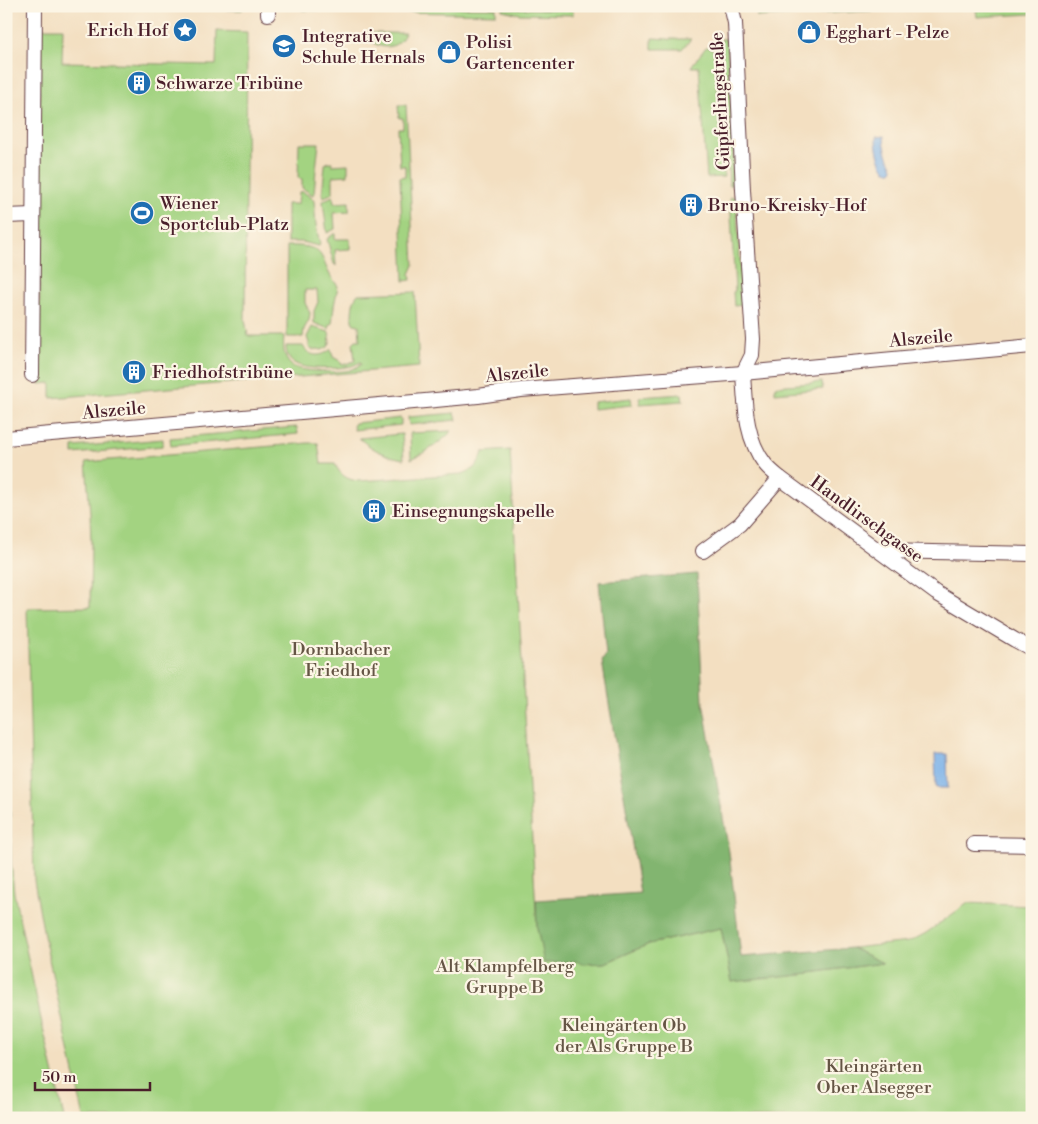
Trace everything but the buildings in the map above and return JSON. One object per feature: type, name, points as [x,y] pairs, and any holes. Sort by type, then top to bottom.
[{"type":"street","name":"Güpferlingstraße","points":[[731,6],[736,23],[743,190],[753,339],[752,355],[743,373]]},
{"type":"street","points":[[32,375],[35,8]]},
{"type":"street","points":[[6,216],[33,215]]},
{"type":"street","name":"Alszeile","points":[[6,438],[478,396],[522,390],[743,373],[1032,346]]},
{"type":"street","name":"Handlirschgasse","points":[[743,373],[747,424],[758,453],[766,465],[780,478],[936,592],[1032,649]]},
{"type":"street","points":[[703,551],[740,524],[780,478]]},
{"type":"street","points":[[880,551],[1032,554]]},
{"type":"street","points":[[974,844],[1032,845]]},
{"type":"green space","points":[[151,6],[242,6],[242,10],[151,8]]},
{"type":"green space","points":[[302,6],[496,8],[496,14],[302,10]]},
{"type":"green space","points":[[842,6],[891,6],[889,10],[757,17],[757,11]]},
{"type":"green space","points":[[1032,6],[1032,14],[977,17],[976,10]]},
{"type":"green space","points":[[502,8],[573,10],[573,15],[520,14],[502,10]]},
{"type":"green space","name":"Wiener Sportclub-Platz","points":[[39,28],[63,28],[62,62],[216,65],[217,31],[247,32],[245,320],[248,336],[284,336],[285,355],[288,362],[295,367],[319,371],[350,370],[361,365],[361,362],[350,367],[305,367],[292,362],[287,353],[286,346],[303,346],[309,353],[316,355],[324,354],[331,349],[333,357],[340,361],[342,365],[355,361],[353,343],[356,340],[360,340],[359,325],[354,324],[352,321],[352,314],[353,303],[358,294],[415,292],[419,367],[51,398],[51,383],[40,384]]},
{"type":"green space","points":[[364,33],[405,33],[397,44],[385,47],[373,43]]},
{"type":"green space","points":[[652,38],[669,40],[691,39],[682,49],[652,49]]},
{"type":"green space","points":[[721,39],[727,39],[736,185],[729,185]]},
{"type":"green space","points":[[707,46],[715,51],[724,177],[707,178],[699,67],[692,67]]},
{"type":"green space","points":[[398,105],[406,105],[414,265],[410,274],[411,280],[404,281],[400,177],[405,176],[405,166],[400,166],[398,128],[403,128],[403,118],[399,118]]},
{"type":"green space","points":[[299,143],[319,143],[313,195],[302,188],[302,179],[298,178]]},
{"type":"green space","points":[[332,162],[332,165],[348,164],[348,175],[333,176],[333,193],[324,197],[322,194],[325,164]]},
{"type":"green space","points":[[302,191],[314,201],[319,246],[301,242],[287,242],[287,204],[298,204],[299,192]]},
{"type":"green space","points":[[333,196],[334,203],[349,202],[349,212],[334,213],[335,229],[327,233],[323,202]]},
{"type":"green space","points":[[730,197],[736,197],[743,305],[734,306],[733,292],[735,291]]},
{"type":"green space","points":[[335,233],[335,239],[350,239],[350,249],[335,250],[336,266],[327,239]]},
{"type":"green space","points":[[287,246],[301,246],[318,251],[331,277],[338,286],[332,324],[330,324],[329,329],[314,323],[314,311],[318,302],[317,290],[305,290],[305,303],[310,313],[303,337],[287,337]]},
{"type":"green space","points":[[312,327],[329,332],[330,343],[328,347],[322,350],[312,350],[309,347],[307,337]]},
{"type":"green space","points":[[822,382],[823,389],[775,393],[775,386]]},
{"type":"green space","points":[[682,394],[683,401],[640,404],[639,397]]},
{"type":"green space","points":[[631,398],[632,405],[593,409],[593,402]]},
{"type":"green space","points":[[455,413],[457,420],[409,425],[408,417]]},
{"type":"green space","points":[[401,418],[401,425],[354,430],[353,426],[355,423]]},
{"type":"green space","points":[[297,427],[298,434],[171,446],[170,438]]},
{"type":"green space","points":[[452,431],[433,447],[411,459],[410,433]]},
{"type":"green space","points":[[402,434],[404,459],[380,452],[359,438]]},
{"type":"green space","points":[[163,439],[163,446],[73,454],[73,447]]},
{"type":"green space","points":[[318,443],[321,464],[335,464],[344,476],[359,481],[462,474],[476,466],[483,452],[510,450],[537,928],[579,961],[605,963],[649,944],[721,928],[732,981],[810,974],[882,963],[852,948],[909,942],[926,933],[968,903],[1032,906],[1032,1118],[84,1118],[45,941],[34,880],[27,608],[90,607],[91,542],[86,462]]},
{"type":"green space","points":[[697,574],[703,702],[729,852],[741,957],[852,948],[883,963],[810,974],[732,982],[721,928],[649,944],[605,963],[583,964],[578,961],[544,963],[537,928],[536,900],[640,893],[602,661],[606,655],[599,582]]},
{"type":"green space","points":[[6,660],[11,862],[14,893],[64,1118],[6,1118]]},
{"type":"water","points":[[884,136],[889,160],[893,167],[892,171],[886,171],[877,150],[876,137]]},
{"type":"water","points":[[935,754],[947,754],[948,788],[936,788]]},
{"type":"place","name":"Erich Hof","points":[[185,30]]},
{"type":"place","name":"Egghart - Pelze","points":[[809,32]]},
{"type":"place","name":"Integrative Schule Hernals","points":[[284,46]]},
{"type":"place","name":"Polisi Gartencenter","points":[[449,52]]},
{"type":"place","name":"Schwarze Tribüne","points":[[139,83]]},
{"type":"place","name":"Bruno-Kreisky-Hof","points":[[691,205]]},
{"type":"place","name":"Wiener Sportclub-Platz","points":[[142,213]]},
{"type":"place","name":"Friedhofstribüne","points":[[134,372]]},
{"type":"place","name":"Einsegnungskapelle","points":[[374,511]]},
{"type":"park label","name":"Dornbacher Friedhof","points":[[341,660]]},
{"type":"park label","name":"Alt Klampfelberg Gruppe B","points":[[505,976]]},
{"type":"park label","name":"Kleingärten Ob der Als Gruppe B","points":[[624,1035]]},
{"type":"park label","name":"Kleingärten Ober Alsegger","points":[[874,1076]]}]
